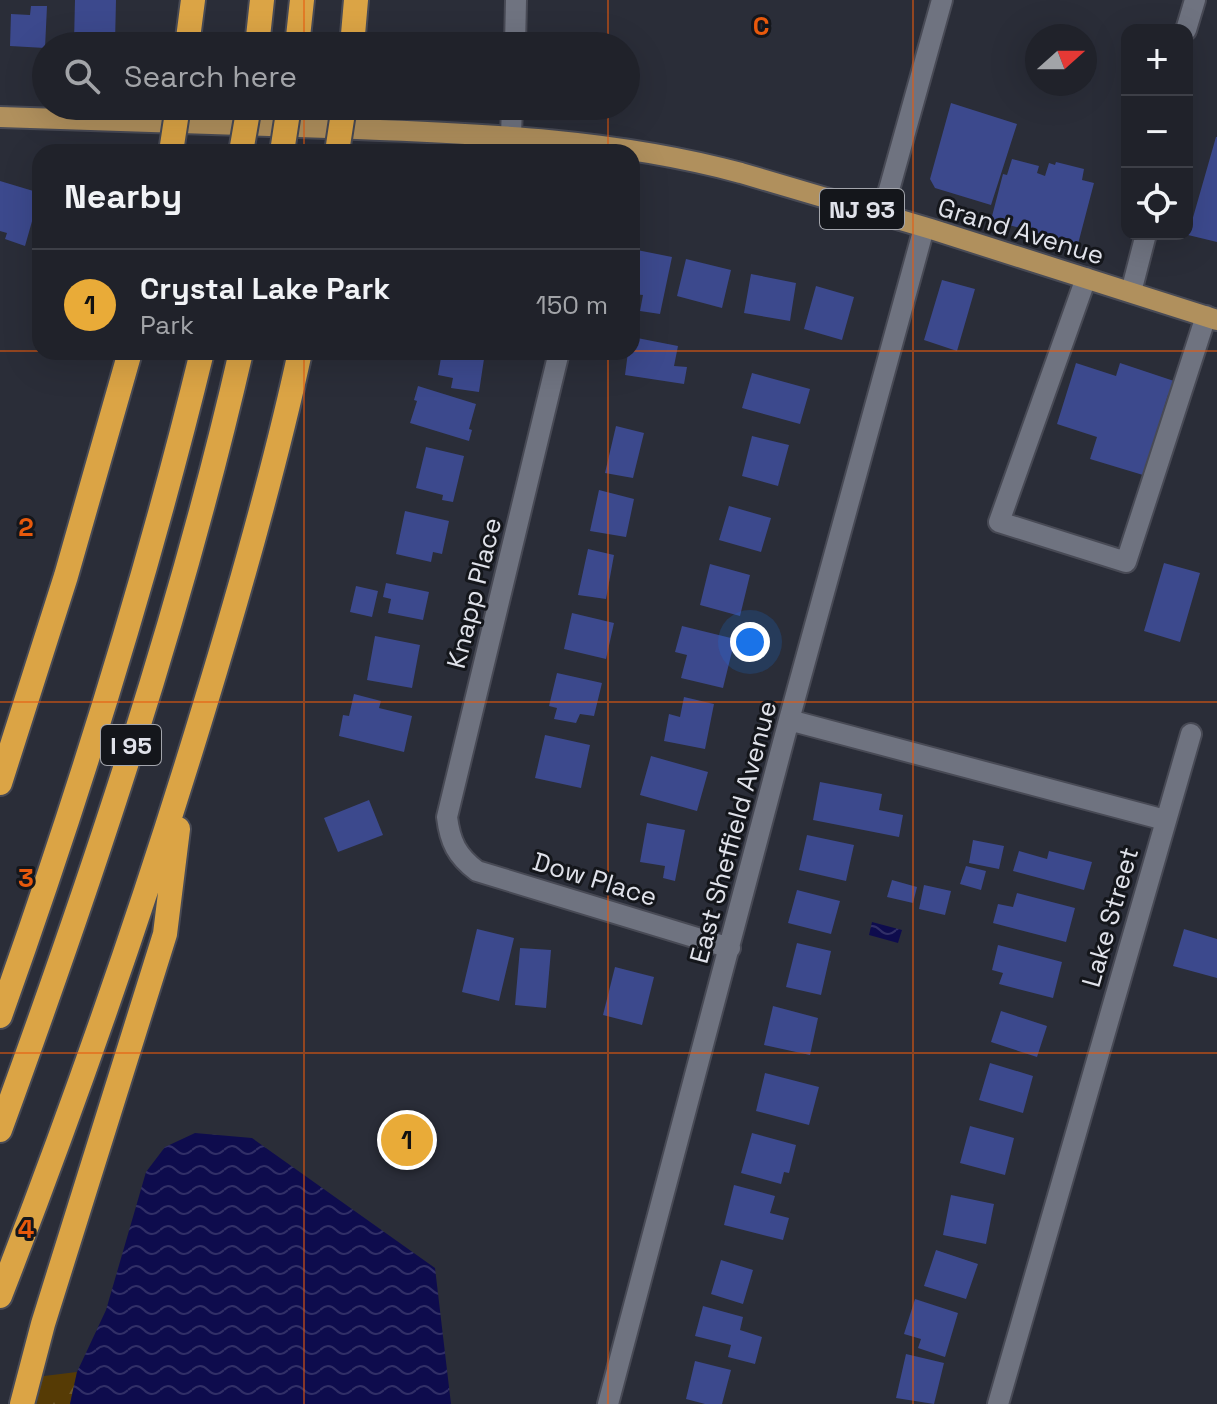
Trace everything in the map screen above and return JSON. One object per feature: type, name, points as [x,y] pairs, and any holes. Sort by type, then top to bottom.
[{"type":"highway","points":[[189,32],[193,0]]},
{"type":"highway","points":[[259,32],[262,0]]},
{"type":"highway","points":[[299,32],[302,0]]},
{"type":"highway","points":[[353,32],[356,0]]},
{"type":"highway","points":[[172,144],[176,120]]},
{"type":"highway","points":[[242,144],[247,120]]},
{"type":"highway","points":[[283,144],[287,120]]},
{"type":"highway","points":[[338,144],[342,120]]},
{"type":"highway","points":[[0,783],[66,576],[128,360]]},
{"type":"highway","name":"I 95","points":[[0,1016],[48,879],[123,645],[200,360]]},
{"type":"highway","name":"I 95","points":[[0,1130],[78,910],[142,711],[199,519],[239,360]]},
{"type":"highway","name":"I 95","points":[[0,1296],[101,1022],[185,772],[257,530],[298,360]]},
{"type":"highway","points":[[22,1404],[34,1355],[165,934],[185,772]]},
{"type":"main road","name":"Grand Avenue","points":[[0,117],[32,118]]},
{"type":"main road","name":"Grand Avenue","points":[[85,120],[511,135],[573,144]]},
{"type":"main road","name":"Grand Avenue","points":[[640,154],[710,164],[1212,318]]},
{"type":"street","points":[[515,32],[516,0]]},
{"type":"street","points":[[882,215],[942,0]]},
{"type":"street","points":[[1188,24],[1195,0]]},
{"type":"street","points":[[511,135],[512,120]]},
{"type":"street","name":"East Sheffield Avenue","points":[[608,1404],[789,720],[924,228]]},
{"type":"street","points":[[1131,292],[1144,240]]},
{"type":"street","points":[[1086,278],[999,522],[1126,562],[1212,318]]},
{"type":"street","name":"Knapp Place","points":[[453,846],[447,817],[557,360]]},
{"type":"street","name":"Lake Street","points":[[789,720],[1165,820],[998,1404]]},
{"type":"street","points":[[1165,820],[1191,734]]},
{"type":"street","name":"Dow Place","points":[[453,846],[463,861],[477,871],[730,948]]},
{"type":"green space","points":[[77,1372],[70,1404],[18,1404],[28,1378]]},
{"type":"water","points":[[872,922],[902,930],[898,943],[869,935]]},
{"type":"water","points":[[195,1133],[252,1138],[435,1268],[451,1404],[70,1404],[77,1372],[106,1310],[146,1172],[165,1147]]},
{"type":"building","points":[[75,0],[116,0],[115,32],[74,32]]},
{"type":"building","points":[[31,6],[47,6],[46,32],[32,32],[32,47],[10,46],[11,14],[30,15]]},
{"type":"building","points":[[951,103],[1017,124],[991,205],[935,188],[930,179]]},
{"type":"building","points":[[1217,137],[1217,242],[1193,236],[1193,218]]},
{"type":"building","points":[[1012,159],[1039,166],[1037,173],[1045,176],[1049,163],[1084,169],[1082,180],[1094,183],[1078,244],[991,220],[1003,174],[1007,175]]},
{"type":"building","points":[[0,181],[32,191],[32,221],[25,246],[5,239],[7,233],[0,231]]},
{"type":"building","points":[[640,251],[672,257],[660,314],[640,311],[643,295],[640,295]]},
{"type":"building","points":[[686,259],[731,270],[722,308],[677,296]]},
{"type":"building","points":[[751,274],[796,283],[790,321],[744,313]]},
{"type":"building","points":[[942,280],[975,289],[957,351],[924,340]]},
{"type":"building","points":[[816,286],[854,297],[842,340],[804,329]]},
{"type":"building","points":[[640,339],[678,346],[674,366],[687,367],[684,384],[625,375],[627,360],[640,360]]},
{"type":"building","points":[[441,360],[484,360],[479,392],[451,388],[453,378],[438,375]]},
{"type":"building","points":[[1076,363],[1116,376],[1120,363],[1177,382],[1174,397],[1168,395],[1143,475],[1090,459],[1097,437],[1057,424]]},
{"type":"building","points":[[752,373],[810,389],[800,424],[742,408]]},
{"type":"building","points":[[418,386],[476,404],[469,441],[410,423]]},
{"type":"building","points":[[616,426],[644,433],[633,478],[605,473]]},
{"type":"building","points":[[752,436],[789,445],[778,486],[742,476]]},
{"type":"building","points":[[426,447],[464,456],[453,502],[442,500],[443,495],[416,488]]},
{"type":"building","points":[[599,490],[634,499],[626,537],[590,531]]},
{"type":"building","points":[[729,506],[771,518],[761,552],[719,540]]},
{"type":"building","points":[[405,511],[449,521],[442,554],[433,552],[431,562],[396,554]]},
{"type":"building","points":[[588,549],[614,555],[606,599],[578,595]]},
{"type":"building","points":[[1164,563],[1200,573],[1180,642],[1144,631]]},
{"type":"building","points":[[710,564],[750,575],[740,616],[700,605]]},
{"type":"building","points":[[386,583],[429,592],[423,620],[388,613],[391,599],[383,597]]},
{"type":"building","points":[[356,586],[378,591],[372,617],[350,612]]},
{"type":"building","points":[[572,613],[614,623],[606,659],[564,649]]},
{"type":"building","points":[[682,626],[735,639],[723,688],[681,678],[687,655],[675,652]]},
{"type":"building","points":[[375,636],[420,645],[412,688],[367,680]]},
{"type":"building","points":[[557,673],[602,683],[594,716],[580,714],[576,723],[554,719],[557,708],[549,706]]},
{"type":"building","points":[[354,694],[381,701],[379,708],[412,716],[404,752],[339,736],[343,715],[349,716]]},
{"type":"building","points":[[684,697],[714,704],[705,749],[664,741],[669,714],[680,717]]},
{"type":"building","points":[[545,735],[590,745],[581,788],[535,778]]},
{"type":"building","points":[[651,756],[708,772],[697,811],[640,795]]},
{"type":"building","points":[[820,782],[882,794],[879,810],[903,815],[899,837],[813,820]]},
{"type":"building","points":[[369,800],[383,835],[338,852],[324,818]]},
{"type":"building","points":[[647,823],[685,830],[675,881],[663,878],[665,866],[640,862]]},
{"type":"building","points":[[807,835],[854,845],[846,881],[799,870]]},
{"type":"building","points":[[973,840],[1004,846],[999,869],[969,863]]},
{"type":"building","points":[[1019,851],[1047,859],[1049,851],[1092,862],[1084,890],[1013,871]]},
{"type":"building","points":[[966,866],[986,871],[981,890],[960,884]]},
{"type":"building","points":[[892,880],[917,887],[913,903],[887,897]]},
{"type":"building","points":[[924,885],[951,891],[945,915],[919,909]]},
{"type":"building","points":[[797,890],[840,901],[831,934],[788,923]]},
{"type":"building","points":[[1017,893],[1075,908],[1066,942],[993,923],[998,904],[1013,907]]},
{"type":"building","points":[[477,929],[514,938],[499,1001],[462,992]]},
{"type":"building","points":[[1184,929],[1217,939],[1217,978],[1173,966]]},
{"type":"building","points":[[797,943],[831,951],[821,995],[786,987]]},
{"type":"building","points":[[998,945],[1062,962],[1053,998],[999,984],[1003,973],[992,970]]},
{"type":"building","points":[[520,948],[551,950],[546,1008],[515,1005]]},
{"type":"building","points":[[615,967],[654,977],[642,1025],[603,1015]]},
{"type":"building","points":[[773,1006],[818,1018],[810,1055],[764,1045]]},
{"type":"building","points":[[1001,1011],[1047,1026],[1037,1057],[991,1042]]},
{"type":"building","points":[[990,1063],[1033,1076],[1023,1113],[979,1100]]},
{"type":"building","points":[[765,1073],[819,1087],[809,1125],[756,1111]]},
{"type":"building","points":[[970,1126],[1014,1138],[1005,1175],[960,1163]]},
{"type":"building","points":[[752,1133],[796,1145],[789,1173],[784,1172],[781,1184],[741,1173]]},
{"type":"building","points":[[734,1185],[775,1196],[770,1213],[789,1218],[783,1240],[724,1225]]},
{"type":"building","points":[[951,1195],[994,1204],[986,1244],[943,1235]]},
{"type":"building","points":[[936,1250],[978,1264],[966,1299],[924,1286]]},
{"type":"building","points":[[721,1260],[753,1270],[743,1304],[711,1294]]},
{"type":"building","points":[[915,1299],[958,1313],[945,1357],[918,1348],[921,1339],[904,1334]]},
{"type":"building","points":[[703,1306],[743,1317],[740,1330],[762,1337],[755,1364],[728,1357],[731,1345],[695,1336]]},
{"type":"building","points":[[906,1354],[944,1363],[934,1404],[896,1398]]},
{"type":"building","points":[[695,1361],[731,1370],[722,1404],[686,1399]]},
{"type":"place","name":"Crystal Lake Park","points":[[407,1140]]}]
